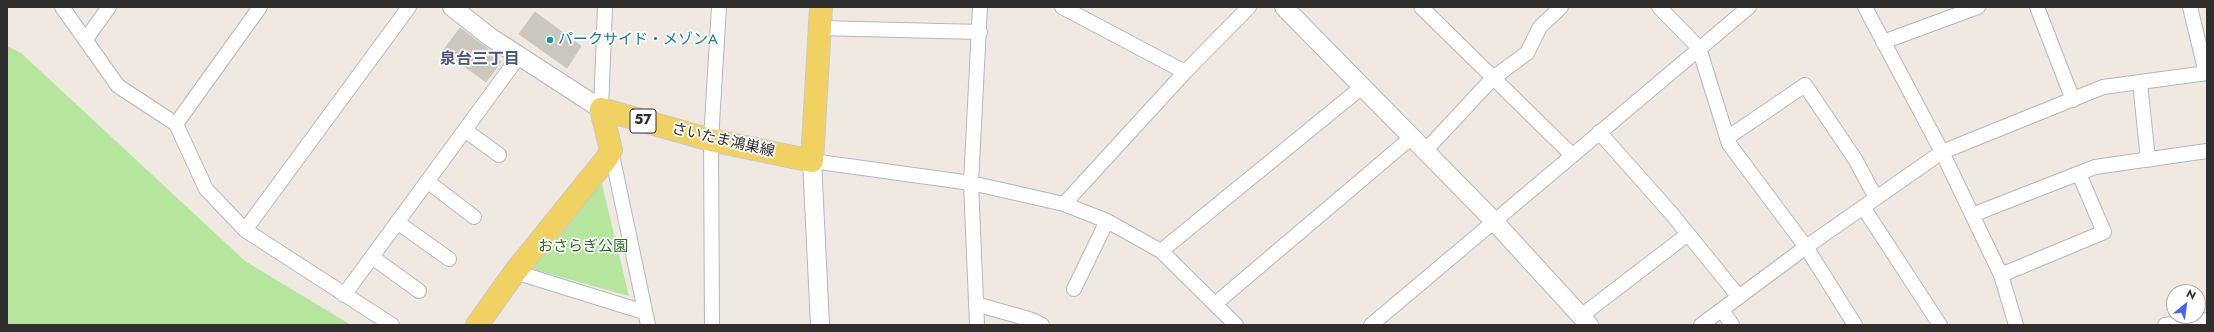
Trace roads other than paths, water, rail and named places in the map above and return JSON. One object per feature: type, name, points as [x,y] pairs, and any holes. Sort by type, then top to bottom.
[{"type":"main road","points":[[812,161],[820,17]]},
{"type":"main road","name":"さいたま鴻巣線","points":[[601,109],[711,140],[812,161]]},
{"type":"main road","points":[[477,325],[516,272],[607,158],[611,150],[601,109]]},
{"type":"street","points":[[62,7],[118,86],[176,124],[206,189],[245,230],[392,325]]},
{"type":"street","points":[[86,39],[109,7]]},
{"type":"street","points":[[176,124],[260,7]]},
{"type":"street","points":[[245,230],[409,7]]},
{"type":"street","points":[[452,7],[490,37],[601,109]]},
{"type":"street","points":[[601,109],[605,7]]},
{"type":"street","points":[[712,325],[711,140],[719,7]]},
{"type":"street","points":[[978,325],[971,183],[980,32],[980,7]]},
{"type":"street","points":[[1062,7],[1186,72]]},
{"type":"street","points":[[1064,204],[1186,72],[1249,7]]},
{"type":"street","points":[[1284,7],[1494,220],[1585,320],[1688,234]]},
{"type":"street","points":[[1421,7],[1572,155]]},
{"type":"street","points":[[1425,151],[1493,78],[1527,53],[1540,27],[1561,7]]},
{"type":"street","points":[[1659,7],[1699,48],[1729,144],[1806,246],[1855,325]]},
{"type":"street","points":[[1371,325],[1494,220],[1750,7]]},
{"type":"street","points":[[1865,7],[1942,152],[2001,274],[2016,325]]},
{"type":"street","points":[[1884,42],[1978,7]]},
{"type":"street","points":[[2037,7],[2073,100]]},
{"type":"street","points":[[1701,325],[1806,246],[1942,152],[2103,87],[2207,73],[2190,7]]},
{"type":"street","points":[[820,17],[980,32]]},
{"type":"street","points":[[344,295],[519,56]]},
{"type":"street","points":[[2140,82],[2148,160]]},
{"type":"street","points":[[1727,138],[1805,85],[1855,159],[1876,198]]},
{"type":"street","points":[[1161,251],[1362,87]]},
{"type":"street","points":[[465,130],[499,155]]},
{"type":"street","points":[[1599,132],[1688,234],[1739,297]]},
{"type":"street","points":[[1215,304],[1412,138]]},
{"type":"street","points":[[611,150],[646,318]]},
{"type":"street","points":[[1972,215],[2095,168],[2207,151]]},
{"type":"street","points":[[820,325],[812,161],[971,183],[1064,204],[1107,221],[1161,251],[1236,325]]},
{"type":"street","points":[[2001,274],[2104,232],[2080,174]]},
{"type":"street","points":[[427,181],[474,217]]},
{"type":"street","points":[[1863,207],[1940,325]]},
{"type":"street","points":[[1074,289],[1107,221]]},
{"type":"street","points":[[397,222],[449,259]]},
{"type":"street","points":[[372,256],[419,291]]},
{"type":"street","points":[[516,272],[646,318]]},
{"type":"street","points":[[976,304],[1032,320],[1042,325]]},
{"type":"street","points":[[1722,310],[1732,325]]},
{"type":"street","points":[[2165,325],[2207,320]]},
{"type":"place","name":"パークサイド・メゾンA","points":[[550,40]]},
{"type":"district","name":"泉台三丁目","points":[[480,60]]},
{"type":"park label","name":"おさらぎ公園","points":[[583,247]]}]
